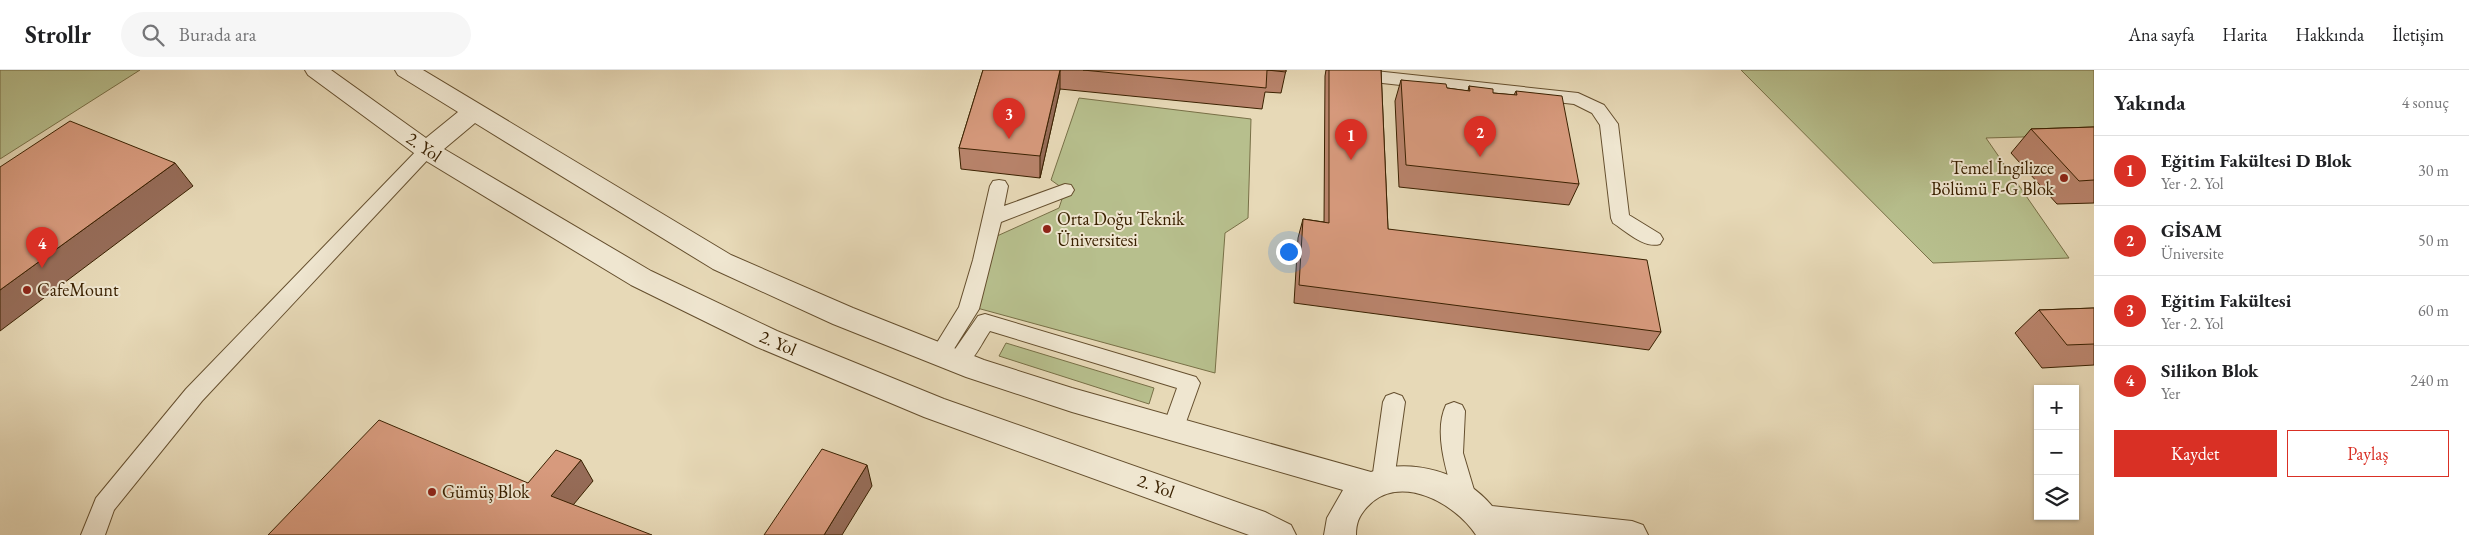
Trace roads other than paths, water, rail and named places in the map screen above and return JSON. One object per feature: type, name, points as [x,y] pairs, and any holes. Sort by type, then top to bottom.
[{"type":"street","name":"2. Yol","points":[[316,70],[427,150],[642,278],[767,339],[934,408],[1254,522],[1280,535]]},
{"type":"street","points":[[406,70],[722,262],[843,316],[949,358],[1063,397],[1173,430],[1377,483],[1418,480],[1443,486],[1481,518],[1632,535]]},
{"type":"street","points":[[427,150],[473,112]]},
{"type":"street","points":[[1340,535],[1344,512],[1355,496],[1377,483]]},
{"type":"lane","points":[[1353,70],[1364,76],[1578,99],[1598,109],[1609,124],[1620,218],[1653,239]]},
{"type":"lane","points":[[93,535],[104,505],[194,395],[427,150]]},
{"type":"lane","points":[[949,358],[969,309],[993,218],[999,186]]},
{"type":"lane","points":[[993,218],[1065,190]]},
{"type":"lane","points":[[949,358],[985,322],[1190,383],[1173,430]]},
{"type":"lane","points":[[1377,483],[1394,402]]},
{"type":"lane","points":[[1454,410],[1452,453],[1481,518]]},
{"type":"place","name":"Eğitim Fakültesi","points":[[1009,139]]},
{"type":"place","name":"GİSAM","points":[[1480,157]]},
{"type":"place","name":"Eğitim Fakültesi D Blok","points":[[1351,160]]},
{"type":"place","name":"Temel İngilizce Bölümü F-G Blok","points":[[2064,178]]},
{"type":"place","name":"Orta Doğu Teknik Üniversitesi","points":[[1047,229]]},
{"type":"place","name":"Silikon Blok","points":[[42,268]]},
{"type":"place","name":"CafeMount","points":[[27,290]]},
{"type":"place","name":"Gümüş Blok","points":[[432,492]]}]
